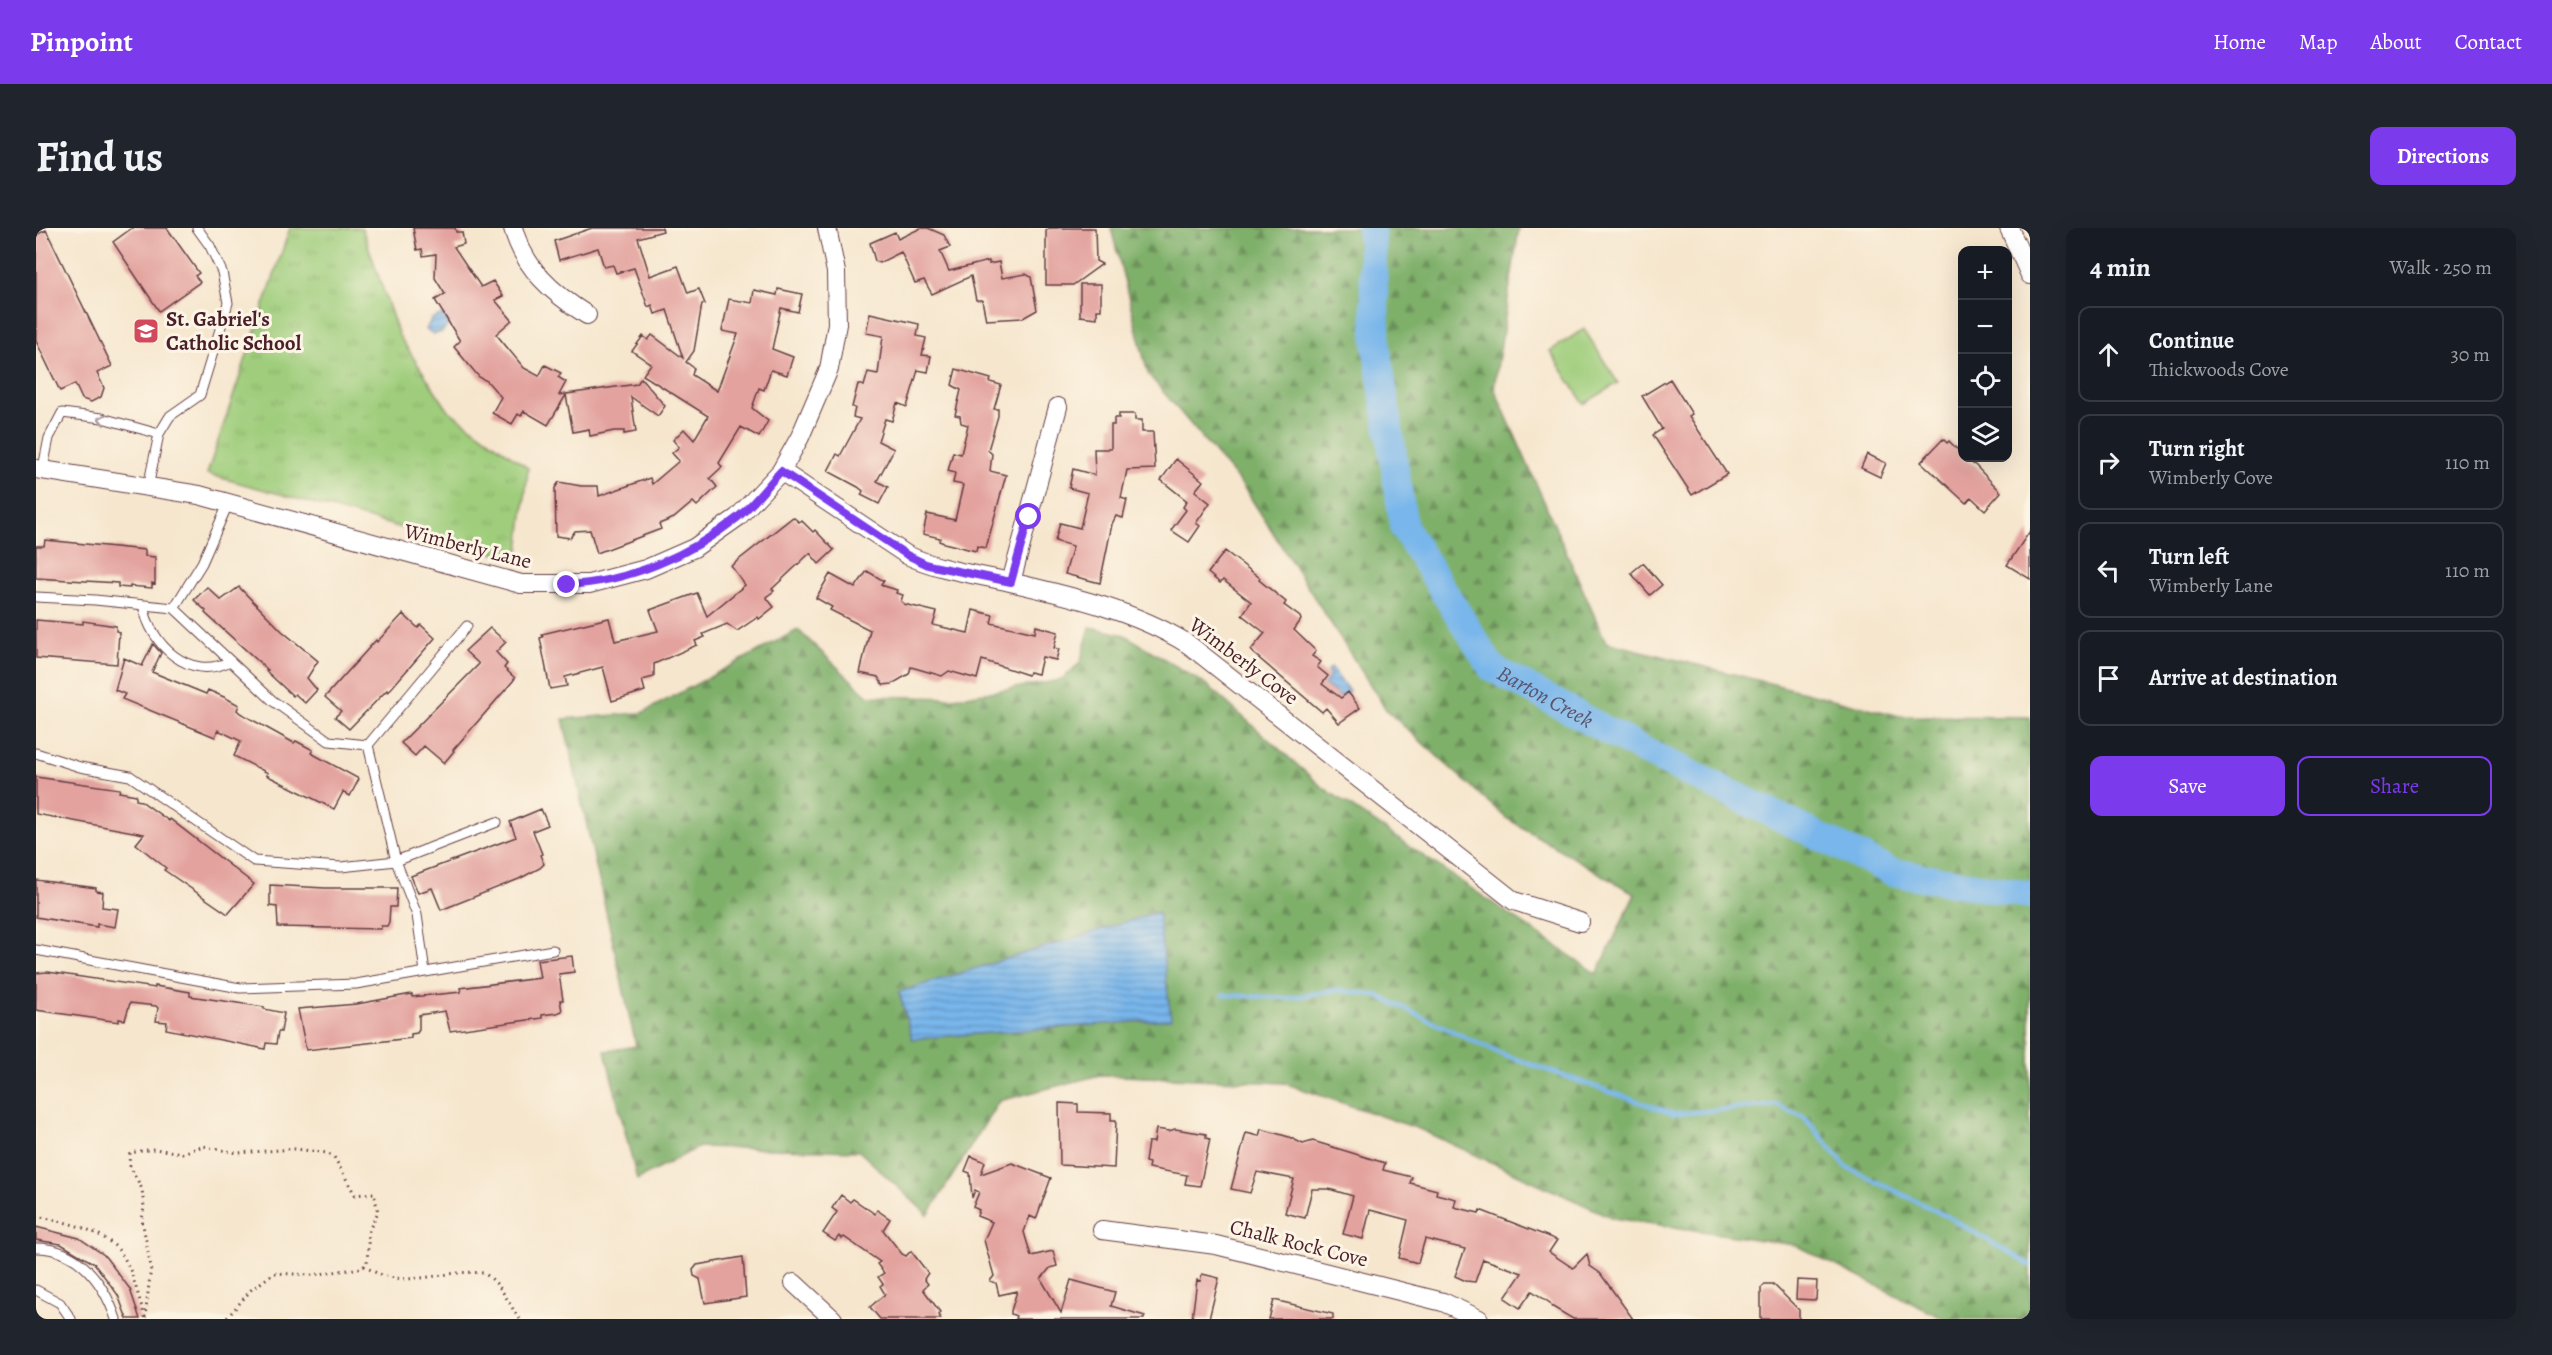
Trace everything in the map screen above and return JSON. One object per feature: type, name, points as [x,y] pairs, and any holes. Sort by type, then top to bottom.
[{"type":"street","points":[[513,228],[518,244],[536,274],[561,299],[587,315]]},
{"type":"street","name":"Wimberly Lane","points":[[38,467],[148,486],[228,504],[521,585],[589,584],[646,569],[694,548],[738,517],[781,471],[829,369],[837,324],[836,272],[827,228]]},
{"type":"street","points":[[2009,228],[2030,275]]},
{"type":"street","points":[[1011,582],[1058,408]]},
{"type":"street","name":"Wimberly Cove","points":[[781,471],[907,555],[928,565],[1011,582],[1120,611],[1164,629],[1188,644],[1514,901],[1580,922]]},
{"type":"street","name":"Chalk Rock Cove","points":[[1102,1230],[1227,1248],[1443,1302],[1479,1319]]},
{"type":"street","points":[[794,1283],[833,1319]]},
{"type":"lane","points":[[148,486],[159,434],[170,417],[200,395],[228,303],[222,272],[210,246],[197,228]]},
{"type":"lane","points":[[38,467],[62,412],[102,418],[159,434]]},
{"type":"lane","points":[[174,608],[202,563],[228,504]]},
{"type":"lane","points":[[36,597],[174,608],[273,701],[329,741],[368,745]]},
{"type":"lane","points":[[143,605],[145,620],[159,642],[184,664],[200,669],[219,667],[230,661]]},
{"type":"lane","points":[[368,745],[467,626]]},
{"type":"lane","points":[[368,745],[396,861],[417,915],[425,972]]},
{"type":"lane","points":[[36,753],[80,767],[130,776],[254,861],[341,867],[396,861],[496,822]]},
{"type":"lane","points":[[36,950],[240,988],[356,984],[553,950]]},
{"type":"lane","points":[[36,1248],[53,1248],[68,1255],[94,1276],[109,1298],[116,1319]]},
{"type":"lane","points":[[36,1290],[60,1303],[71,1319]]},
{"type":"path","points":[[145,1318],[151,1267],[142,1220],[144,1207],[142,1189],[127,1159],[128,1155],[135,1150],[159,1149],[183,1153],[203,1146],[237,1153],[295,1149],[327,1153],[338,1162],[355,1195],[371,1192],[376,1198],[378,1212],[369,1230],[368,1263],[364,1266],[312,1275],[274,1273],[251,1290],[226,1319]]},
{"type":"path","points":[[36,1216],[60,1220],[89,1231],[106,1240],[122,1254],[136,1287],[145,1318]]},
{"type":"path","points":[[364,1266],[378,1275],[394,1279],[483,1273],[493,1278],[500,1286],[520,1319]]},
{"type":"green space","points":[[290,228],[362,228],[399,336],[448,410],[528,468],[518,560],[207,474]]},
{"type":"green space","points":[[1111,228],[1519,228],[1494,388],[1606,642],[1900,716],[2030,717],[2030,1319],[1944,1319],[1795,1245],[1613,1218],[1419,1129],[1284,1083],[1100,1075],[999,1101],[928,1215],[859,1151],[699,1147],[637,1180],[605,1051],[636,1046],[563,719],[642,713],[798,630],[868,696],[954,698],[1061,680],[1080,663],[1090,627],[1125,635],[1207,685],[1321,786],[1597,974],[1635,894],[1506,818],[1387,711],[1243,486],[1148,374]]},
{"type":"green space","points":[[1584,329],[1618,383],[1584,404],[1550,351]]},
{"type":"water","points":[[441,315],[449,324],[442,332],[434,334],[426,330],[431,319]]},
{"type":"water","points":[[1331,668],[1349,691],[1340,697],[1324,684],[1330,676],[1327,672]]},
{"type":"water","points":[[1158,912],[1171,1019],[912,1039],[899,992]]},
{"type":"building","points":[[132,228],[167,228],[199,273],[195,276],[200,282],[159,311],[113,242]]},
{"type":"building","points":[[413,228],[455,228],[456,232],[462,232],[464,244],[454,247],[481,287],[493,281],[503,296],[495,300],[512,320],[496,334],[524,368],[539,376],[545,365],[561,373],[558,377],[566,382],[559,395],[637,384],[641,378],[665,406],[658,416],[631,397],[636,432],[624,434],[624,431],[614,431],[590,436],[589,429],[573,432],[566,395],[548,425],[524,411],[521,416],[518,414],[512,424],[492,413],[501,397],[487,381],[479,377],[454,347],[460,341],[435,300],[445,294],[435,278],[436,254],[423,256],[422,249],[417,250]]},
{"type":"building","points":[[592,228],[662,228],[663,231],[638,238],[650,276],[678,266],[688,293],[699,289],[705,304],[702,304],[694,351],[686,362],[694,368],[692,375],[717,391],[738,334],[722,331],[729,299],[752,303],[754,290],[777,295],[778,289],[802,294],[798,312],[781,308],[772,349],[793,357],[787,375],[771,370],[764,390],[759,388],[752,408],[768,421],[759,437],[741,427],[719,463],[722,467],[710,478],[717,487],[697,506],[693,502],[674,518],[659,524],[661,529],[597,553],[590,530],[575,531],[570,538],[556,536],[555,488],[559,482],[598,486],[599,496],[650,478],[652,484],[679,461],[672,453],[679,447],[673,440],[684,429],[694,440],[708,416],[643,375],[651,364],[632,351],[643,336],[648,340],[652,335],[683,358],[667,310],[655,314],[652,305],[648,307],[634,268],[616,273],[613,265],[604,267],[598,248],[559,260],[554,241]]},
{"type":"building","points":[[921,228],[928,228],[944,235],[950,247],[940,251],[949,271],[989,261],[989,264],[999,262],[1002,278],[1026,274],[1031,277],[1037,310],[1023,318],[986,320],[982,300],[976,300],[971,276],[932,294],[924,280],[915,283],[901,252],[879,263],[875,261],[870,243],[895,232],[898,239]]},
{"type":"building","points":[[1050,228],[1095,228],[1096,261],[1102,264],[1073,285],[1046,285],[1046,231]]},
{"type":"building","points":[[46,230],[112,366],[97,373],[104,388],[101,397],[91,402],[82,399],[75,384],[60,391],[36,341],[36,235]]},
{"type":"building","points":[[1080,284],[1101,284],[1101,310],[1097,310],[1097,318],[1080,316]]},
{"type":"building","points":[[870,313],[919,324],[917,336],[926,338],[922,355],[931,356],[928,372],[918,370],[907,407],[897,403],[892,421],[885,419],[878,441],[894,449],[877,481],[888,487],[879,504],[861,495],[863,491],[858,487],[828,471],[837,454],[840,456],[860,419],[853,417],[855,408],[852,407],[858,384],[864,386],[868,372],[878,374],[883,336],[866,333]]},
{"type":"building","points":[[956,369],[991,379],[990,382],[1001,385],[994,409],[998,409],[998,416],[988,450],[992,454],[990,471],[1006,475],[986,548],[977,546],[976,551],[944,543],[939,541],[940,538],[923,534],[927,514],[955,520],[963,485],[953,483],[955,473],[948,471],[953,452],[961,454],[968,425],[961,423],[960,416],[955,415],[961,390],[952,385]]},
{"type":"building","points":[[1670,379],[1692,414],[1689,416],[1727,474],[1692,495],[1653,435],[1662,429],[1642,396]]},
{"type":"building","points":[[1119,414],[1135,414],[1135,420],[1142,420],[1142,432],[1153,432],[1155,469],[1127,470],[1121,498],[1127,500],[1123,518],[1116,516],[1112,524],[1100,583],[1065,574],[1073,546],[1055,541],[1060,523],[1080,528],[1088,493],[1069,488],[1073,469],[1095,475],[1094,449],[1111,449],[1111,425],[1114,425],[1114,418],[1119,418]]},
{"type":"building","points":[[1943,439],[1947,443],[1949,441],[1958,450],[1958,462],[1969,462],[1975,465],[2001,492],[1985,510],[1971,497],[1966,503],[1921,462]]},
{"type":"building","points":[[1867,454],[1886,463],[1880,477],[1861,468]]},
{"type":"building","points":[[1176,459],[1203,481],[1195,491],[1210,503],[1196,523],[1200,526],[1189,542],[1171,530],[1186,510],[1183,507],[1187,501],[1161,480]]},
{"type":"building","points":[[793,517],[799,522],[801,520],[813,532],[815,530],[834,550],[819,564],[810,553],[772,589],[774,591],[766,597],[774,607],[759,619],[758,617],[737,631],[727,624],[703,634],[705,637],[695,641],[697,645],[654,664],[654,677],[642,680],[645,691],[612,701],[603,667],[565,677],[567,686],[550,689],[540,638],[543,637],[542,634],[609,618],[615,641],[658,631],[650,610],[697,593],[707,616],[745,585],[731,566]]},
{"type":"building","points":[[2030,531],[2030,579],[2007,565]]},
{"type":"building","points":[[45,540],[145,550],[145,556],[155,557],[155,584],[152,583],[152,588],[130,586],[130,588],[118,587],[118,583],[36,578],[36,546],[44,546]]},
{"type":"building","points":[[1225,551],[1260,578],[1259,580],[1286,602],[1284,605],[1300,617],[1301,620],[1294,630],[1316,651],[1312,656],[1321,662],[1317,667],[1328,676],[1322,684],[1341,698],[1348,692],[1360,708],[1339,723],[1326,708],[1322,712],[1254,654],[1251,650],[1265,633],[1242,615],[1251,602],[1223,580],[1220,583],[1208,573]]},
{"type":"building","points":[[1643,563],[1662,585],[1650,595],[1631,573]]},
{"type":"building","points":[[867,571],[884,581],[881,585],[897,590],[896,593],[903,595],[901,601],[904,604],[937,612],[933,625],[968,633],[973,610],[993,615],[991,623],[1035,633],[1036,626],[1058,632],[1054,648],[1059,649],[1056,660],[1042,657],[1038,674],[1029,672],[1028,675],[982,660],[977,679],[949,671],[942,676],[911,667],[909,674],[892,684],[883,685],[878,677],[860,673],[870,630],[830,610],[832,607],[816,598],[830,574],[855,588]]},
{"type":"building","points":[[207,587],[221,600],[239,587],[282,631],[318,661],[307,678],[317,690],[305,703],[295,694],[293,696],[266,671],[268,670],[205,613],[206,611],[194,600]]},
{"type":"building","points":[[403,614],[418,628],[421,625],[435,638],[388,692],[387,690],[349,729],[335,717],[341,711],[325,697],[376,640],[377,642]]},
{"type":"building","points":[[36,620],[83,624],[83,621],[116,626],[116,631],[119,632],[117,664],[36,658]]},
{"type":"building","points":[[490,628],[506,642],[496,652],[507,664],[504,668],[515,678],[444,763],[424,746],[415,756],[401,743],[479,664],[465,651]]},
{"type":"building","points":[[153,644],[161,653],[152,672],[206,694],[208,690],[224,697],[239,705],[237,710],[240,713],[294,743],[296,741],[313,750],[311,753],[359,779],[350,796],[343,792],[334,809],[266,775],[268,773],[234,756],[241,741],[218,730],[215,737],[122,699],[125,694],[115,690],[124,658],[142,666]]},
{"type":"building","points":[[36,777],[120,789],[119,792],[136,795],[136,800],[141,801],[169,821],[170,819],[254,884],[228,914],[164,870],[166,868],[136,844],[144,834],[36,814]]},
{"type":"building","points":[[541,809],[548,825],[533,831],[544,864],[540,868],[519,879],[441,910],[432,888],[418,893],[411,876],[516,837],[510,822]]},
{"type":"building","points":[[36,880],[96,888],[96,891],[103,892],[102,907],[118,909],[115,927],[97,924],[97,927],[36,917]]},
{"type":"building","points":[[270,885],[397,888],[396,907],[390,907],[389,922],[387,926],[381,926],[381,929],[278,927],[277,907],[270,906]]},
{"type":"building","points":[[572,956],[574,972],[559,974],[563,1000],[560,1000],[562,1011],[557,1013],[542,1015],[542,1018],[450,1031],[445,1011],[419,1015],[419,1030],[411,1034],[411,1038],[306,1050],[298,1009],[357,1004],[412,994],[412,997],[461,992],[460,988],[540,978],[537,960]]},
{"type":"building","points":[[48,972],[155,988],[155,986],[190,992],[190,996],[264,1007],[264,1009],[284,1013],[281,1032],[278,1032],[276,1044],[266,1043],[265,1049],[166,1029],[167,1022],[156,1021],[158,1008],[156,1006],[130,1003],[125,1020],[119,1019],[119,1022],[36,1010],[36,973]]},
{"type":"building","points":[[1059,1103],[1078,1104],[1078,1112],[1111,1113],[1111,1120],[1116,1120],[1114,1168],[1060,1165]]},
{"type":"building","points":[[1156,1129],[1169,1131],[1175,1129],[1206,1134],[1206,1138],[1210,1139],[1200,1186],[1185,1184],[1187,1175],[1148,1168],[1149,1163],[1145,1162],[1148,1142],[1154,1142]]},
{"type":"building","points":[[1261,1129],[1289,1137],[1303,1144],[1313,1141],[1385,1163],[1383,1170],[1412,1177],[1410,1183],[1437,1190],[1436,1194],[1456,1199],[1454,1207],[1479,1213],[1480,1210],[1557,1240],[1549,1252],[1573,1268],[1587,1254],[1590,1266],[1600,1273],[1633,1319],[1573,1319],[1532,1291],[1520,1308],[1505,1298],[1522,1273],[1483,1259],[1475,1282],[1455,1276],[1465,1249],[1425,1239],[1418,1263],[1399,1258],[1408,1220],[1370,1210],[1363,1239],[1343,1234],[1353,1196],[1329,1189],[1312,1189],[1305,1218],[1285,1213],[1294,1179],[1257,1172],[1250,1193],[1231,1189],[1246,1133],[1259,1136]]},
{"type":"building","points":[[971,1156],[985,1162],[981,1174],[1012,1163],[1051,1178],[1036,1219],[1030,1216],[1024,1232],[1031,1256],[1053,1251],[1057,1266],[1050,1268],[1041,1279],[1061,1313],[1071,1280],[1115,1292],[1111,1306],[1145,1316],[1144,1319],[1015,1319],[1016,1316],[1011,1314],[1011,1311],[1017,1291],[999,1295],[996,1283],[990,1281],[994,1276],[984,1240],[992,1222],[977,1216],[979,1210],[973,1207],[979,1192],[975,1190],[972,1198],[970,1173],[965,1171]]},
{"type":"building","points":[[841,1195],[850,1202],[853,1199],[875,1214],[877,1210],[890,1219],[883,1230],[902,1254],[906,1256],[911,1251],[928,1273],[924,1279],[928,1284],[923,1289],[940,1312],[938,1314],[941,1319],[880,1319],[870,1307],[885,1294],[880,1286],[883,1284],[878,1277],[884,1273],[877,1264],[880,1262],[844,1237],[842,1239],[839,1236],[835,1241],[823,1233],[837,1212],[832,1208]]},
{"type":"building","points":[[36,1227],[79,1238],[104,1255],[130,1289],[140,1319],[127,1319],[118,1295],[95,1264],[61,1244],[36,1240]]},
{"type":"building","points":[[743,1257],[746,1297],[705,1303],[700,1279],[694,1276],[693,1270],[697,1265]]},
{"type":"building","points":[[1202,1274],[1219,1278],[1209,1319],[1192,1319],[1197,1280],[1200,1281]]},
{"type":"building","points":[[1797,1280],[1817,1281],[1816,1300],[1796,1299]]},
{"type":"building","points":[[1765,1284],[1773,1284],[1799,1310],[1799,1319],[1761,1319],[1761,1288]]},
{"type":"building","points":[[1274,1300],[1333,1314],[1333,1319],[1269,1319]]},
{"type":"waterway","name":"Barton Creek","points":[[1371,228],[1377,350],[1404,528],[1492,668],[1648,753],[1892,872],[2030,895]]},
{"type":"waterway","points":[[1223,995],[1288,998],[1337,990],[1376,995],[1501,1054],[1674,1114],[1776,1105],[1804,1117],[1847,1167],[1950,1218],[2030,1265]]},
{"type":"place","name":"St. Gabriel's Catholic School","points":[[146,331]]},
{"type":"route","points":[[567,585],[589,584],[646,569],[694,548],[738,517],[781,471],[907,555],[928,565],[1011,582],[1029,517]]}]
